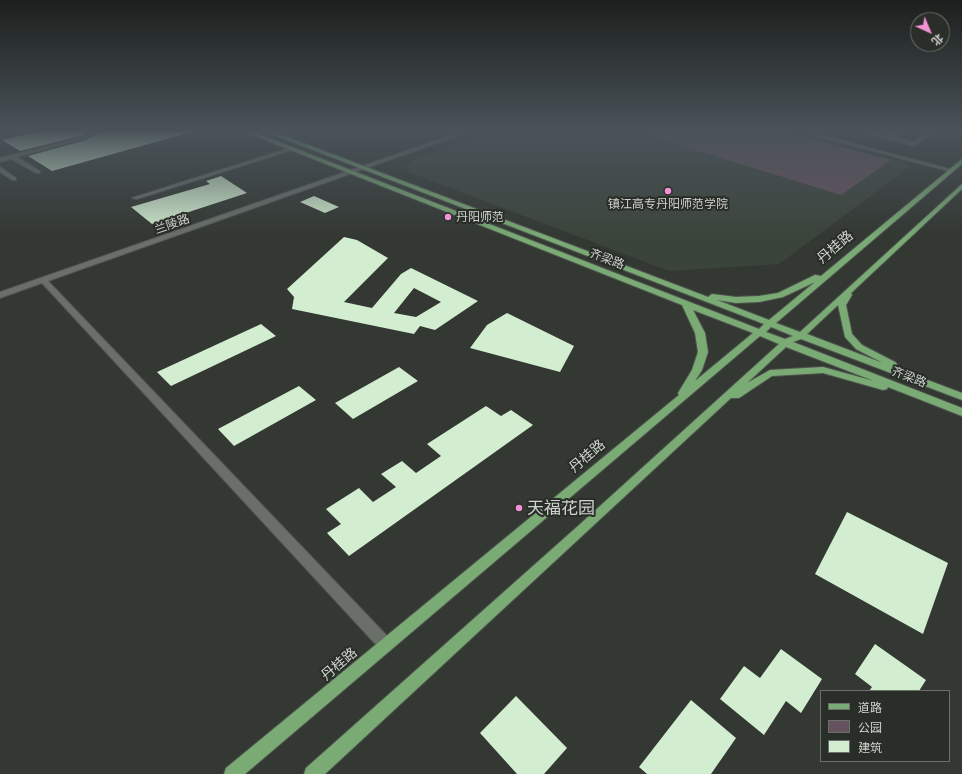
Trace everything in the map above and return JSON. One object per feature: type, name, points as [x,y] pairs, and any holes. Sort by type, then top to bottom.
[{"type":"main road","name":"齐梁路","points":[[335,166],[962,412]]},
{"type":"main road","name":"齐梁路","points":[[360,166],[962,397]]},
{"type":"main road","name":"丹桂路","points":[[232,774],[759,333],[828,272],[955,166]]},
{"type":"main road","points":[[312,774],[785,343],[800,335],[962,186]]},
{"type":"main road","points":[[698,296],[736,300],[780,295],[828,272]]},
{"type":"main road","points":[[853,287],[842,304],[848,335],[859,347],[927,383]]},
{"type":"main road","points":[[678,401],[697,370],[703,352],[700,333],[685,304]]},
{"type":"main road","points":[[707,415],[770,373],[823,370],[874,385],[914,393]]},
{"type":"street","points":[[28,166],[38,172]]},
{"type":"street","points":[[135,198],[237,166]]},
{"type":"street","name":"兰陵路","points":[[0,295],[352,173],[360,166]]},
{"type":"street","points":[[935,166],[950,170]]},
{"type":"street","points":[[0,169],[14,179]]},
{"type":"street","points":[[43,280],[386,645]]},
{"type":"shaded area","name":"镇江高专丹阳师范学院","points":[[407,166],[911,166],[779,264],[669,271],[408,172],[406,168]]},
{"type":"green space","points":[[748,166],[882,166],[841,195]]},
{"type":"building","points":[[44,166],[69,166],[52,171]]},
{"type":"building","points":[[221,176],[247,193],[152,224],[131,207],[210,184],[206,181]]},
{"type":"building","points":[[314,196],[339,207],[325,213],[300,202]]},
{"type":"building","points":[[344,237],[357,240],[388,258],[344,302],[372,308],[401,274],[411,268],[478,301],[435,330],[420,326],[414,334],[292,309],[294,297],[287,289]],"holes":[[[414,288],[441,302],[416,317],[394,313]]]},
{"type":"building","points":[[507,313],[574,346],[560,372],[470,348],[487,325]]},
{"type":"building","points":[[261,324],[276,336],[171,386],[157,372]]},
{"type":"building","points":[[399,367],[418,381],[353,419],[335,403]]},
{"type":"building","points":[[299,386],[316,400],[234,446],[218,429]]},
{"type":"building","points":[[486,406],[501,416],[511,410],[533,425],[349,556],[327,533],[341,524],[326,509],[359,488],[373,502],[396,487],[381,474],[402,461],[416,473],[441,456],[427,444]]},
{"type":"building","points":[[847,512],[948,563],[923,634],[815,574]]},
{"type":"building","points":[[875,644],[926,680],[920,690],[870,690],[872,687],[855,674]]},
{"type":"building","points":[[781,649],[822,679],[801,713],[786,701],[764,735],[720,699],[744,666],[760,678]]},
{"type":"building","points":[[516,696],[567,748],[544,774],[517,774],[480,733]]},
{"type":"building","points":[[691,700],[736,738],[711,774],[647,774],[639,767]]},
{"type":"place","name":"镇江高专丹阳师范学院","points":[[668,191]]},
{"type":"place","name":"丹阳师范","points":[[448,217]]},
{"type":"place","name":"天福花园","points":[[519,508]]}]
